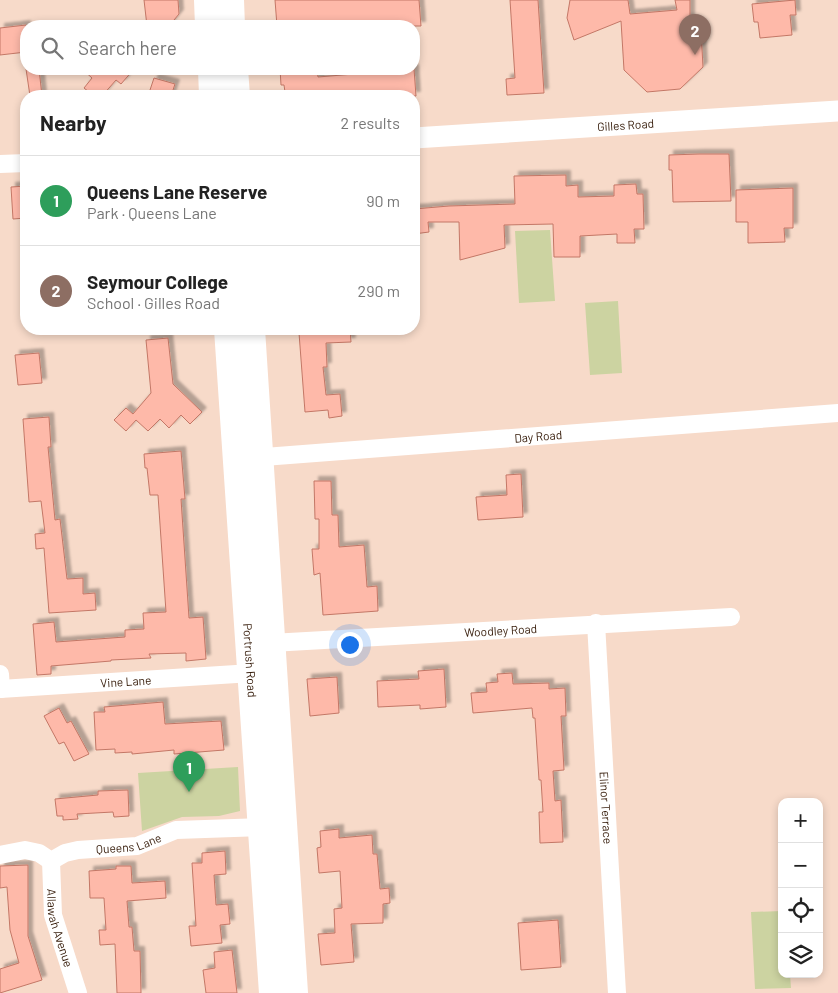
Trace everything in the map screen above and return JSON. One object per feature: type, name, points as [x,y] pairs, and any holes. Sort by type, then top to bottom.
[{"type":"highway","points":[[208,0],[209,20]]},
{"type":"highway","points":[[230,0],[231,20]]},
{"type":"highway","points":[[212,75],[213,90]]},
{"type":"highway","points":[[234,75],[236,90]]},
{"type":"highway","name":"Portrush Road","points":[[229,335],[249,458],[271,643],[294,993]]},
{"type":"highway","name":"Portrush Road","points":[[251,335],[249,458],[252,673],[273,993]]},
{"type":"street","name":"Gilles Road","points":[[420,138],[838,111]]},
{"type":"street","points":[[0,164],[20,162]]},
{"type":"street","name":"Day Road","points":[[249,458],[838,413]]},
{"type":"street","name":"Woodley Road","points":[[271,643],[730,617]]},
{"type":"street","name":"Elinor Terrace","points":[[596,624],[617,993]]},
{"type":"street","name":"Vine Lane","points":[[0,684],[252,673]]},
{"type":"street","name":"Queens Lane","points":[[50,861],[64,852],[137,846],[176,830],[262,827]]},
{"type":"street","points":[[0,855],[24,850],[39,853],[50,861]]},
{"type":"street","name":"Allawah Avenue","points":[[50,861],[53,915],[78,993]]},
{"type":"green space","points":[[550,230],[555,301],[519,303],[515,231]]},
{"type":"green space","points":[[618,301],[622,373],[590,375],[585,303]]},
{"type":"green space","points":[[238,767],[240,811],[219,816],[182,817],[142,831],[138,773]]},
{"type":"green space","points":[[778,911],[778,978],[790,978],[791,988],[755,989],[751,912]]},
{"type":"building","points":[[144,0],[178,0],[179,14],[174,20],[146,20]]},
{"type":"building","points":[[275,0],[419,0],[421,26],[420,20],[277,20]]},
{"type":"building","points":[[510,0],[538,0],[544,93],[507,95],[506,79],[515,78]]},
{"type":"building","points":[[570,0],[628,0],[630,14],[677,10],[675,0],[690,0],[690,22],[701,31],[703,67],[680,89],[647,92],[624,70],[621,21],[574,40],[567,18]]},
{"type":"building","points":[[795,0],[796,15],[790,15],[792,35],[760,38],[758,22],[754,22],[752,4]]},
{"type":"building","points":[[20,26],[20,53],[0,55],[0,28]]},
{"type":"building","points":[[27,75],[40,75],[41,90],[29,90]]},
{"type":"building","points":[[89,75],[129,75],[121,84],[116,80],[107,90],[86,90],[84,88],[92,78]]},
{"type":"building","points":[[280,75],[318,75],[318,77],[342,75],[414,75],[416,90],[285,90],[284,85],[281,85]]},
{"type":"building","points":[[154,78],[175,84],[173,90],[150,90]]},
{"type":"building","points":[[729,154],[731,201],[673,202],[672,170],[669,170],[669,155]]},
{"type":"building","points":[[566,175],[566,186],[578,185],[578,197],[614,196],[614,185],[636,184],[637,194],[643,194],[644,229],[634,229],[635,243],[617,243],[617,234],[580,236],[580,257],[554,257],[553,224],[504,225],[505,248],[460,260],[459,222],[428,222],[429,232],[420,233],[420,208],[515,204],[514,176]]},
{"type":"building","points":[[20,186],[20,218],[13,219],[11,187]]},
{"type":"building","points":[[793,188],[793,228],[784,228],[785,242],[748,243],[748,222],[736,222],[736,190]]},
{"type":"building","points":[[299,335],[350,335],[351,342],[326,343],[327,367],[323,367],[326,395],[340,394],[342,416],[329,418],[328,410],[305,412]]},
{"type":"building","points":[[168,338],[173,384],[202,412],[190,424],[181,415],[169,428],[160,419],[148,431],[136,420],[126,431],[114,420],[126,408],[133,414],[151,393],[146,340]]},
{"type":"building","points":[[39,353],[42,383],[18,385],[15,355]]},
{"type":"building","points":[[49,417],[51,447],[48,447],[55,520],[60,519],[67,579],[83,578],[83,594],[95,593],[96,610],[49,613],[44,548],[36,549],[35,534],[45,533],[41,501],[29,502],[23,419]]},
{"type":"building","points":[[181,451],[185,499],[181,499],[189,618],[203,617],[206,659],[186,661],[186,653],[149,654],[151,658],[51,666],[51,674],[37,675],[33,624],[54,622],[56,642],[125,637],[125,630],[144,629],[143,613],[166,612],[158,495],[150,495],[144,454]]},
{"type":"building","points":[[521,474],[523,517],[478,520],[476,497],[507,495],[506,475]]},
{"type":"building","points":[[314,481],[331,481],[332,515],[338,515],[339,547],[364,545],[367,587],[377,586],[378,611],[323,615],[320,573],[314,575],[312,549],[319,549],[319,519],[315,519]]},
{"type":"building","points":[[444,669],[446,707],[420,709],[420,705],[378,707],[377,681],[419,679],[418,671]]},
{"type":"building","points":[[512,673],[513,684],[549,683],[549,689],[565,688],[566,716],[561,716],[564,770],[553,771],[555,801],[561,800],[563,842],[540,843],[539,812],[543,812],[535,718],[533,718],[532,708],[473,713],[471,693],[487,692],[486,683],[498,682],[497,674]]},
{"type":"building","points":[[337,677],[339,713],[310,716],[307,679]]},
{"type":"building","points":[[163,702],[165,724],[221,721],[224,750],[174,754],[174,750],[132,754],[132,752],[115,753],[115,749],[96,750],[94,712],[105,712],[104,707]]},
{"type":"building","points":[[59,708],[67,723],[71,721],[89,754],[74,761],[64,742],[59,744],[44,716]]},
{"type":"building","points":[[128,790],[129,816],[114,817],[113,812],[77,814],[78,819],[63,820],[63,816],[57,816],[55,799],[98,795],[98,791]]},
{"type":"building","points":[[339,829],[339,838],[372,835],[373,854],[377,854],[380,889],[389,888],[390,903],[383,904],[383,923],[351,924],[354,962],[321,965],[318,934],[335,933],[334,909],[342,908],[340,871],[319,873],[317,848],[321,847],[320,831]]},
{"type":"building","points":[[225,851],[226,874],[214,875],[216,905],[228,904],[230,924],[220,925],[222,943],[191,946],[189,926],[196,926],[192,863],[202,863],[202,853]]},
{"type":"building","points":[[28,865],[28,936],[42,980],[0,993],[0,969],[19,963],[10,930],[7,887],[0,888],[0,866]]},
{"type":"building","points":[[116,866],[131,866],[132,883],[165,881],[166,898],[127,901],[129,927],[132,927],[134,951],[140,951],[141,993],[117,993],[115,944],[100,945],[99,930],[106,930],[104,898],[90,898],[89,871],[116,869]]},
{"type":"building","points":[[558,920],[561,967],[521,970],[518,923]]},
{"type":"building","points":[[232,950],[237,993],[206,993],[203,970],[215,968],[214,952]]},
{"type":"place","name":"Seymour College","points":[[695,55]]},
{"type":"place","name":"Queens Lane Reserve","points":[[189,792]]}]
